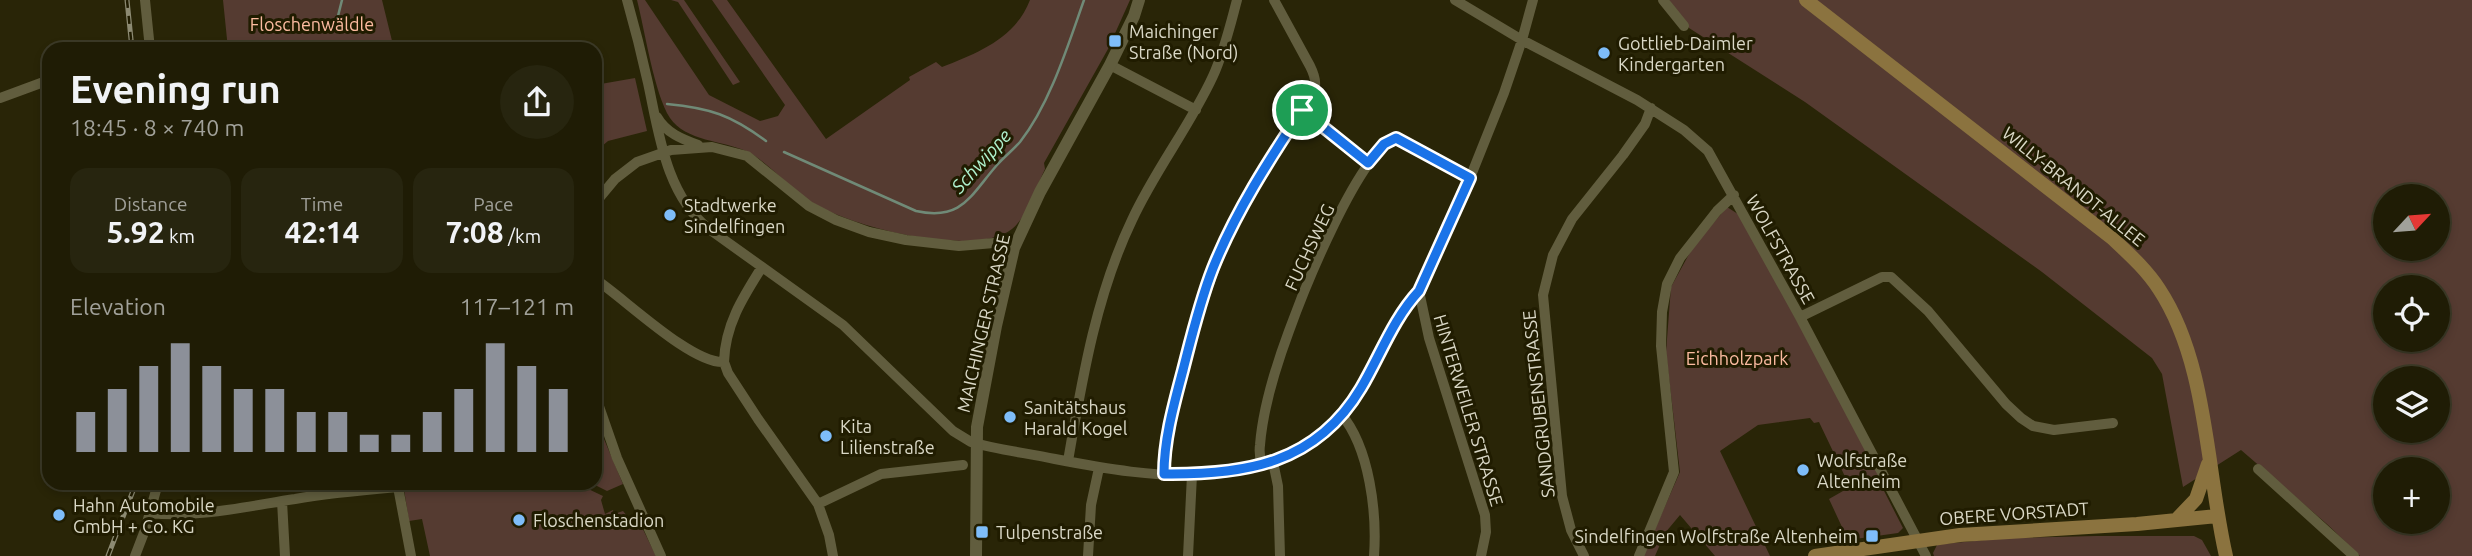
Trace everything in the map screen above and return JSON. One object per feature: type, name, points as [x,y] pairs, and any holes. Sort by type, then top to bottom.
[{"type":"main road","name":"WILLY-BRANDT-ALLEE","points":[[1806,0],[2112,238],[2147,272],[2177,322],[2190,356],[2225,556]]},
{"type":"main road","points":[[2176,520],[2196,499],[2209,462]]},
{"type":"main road","name":"OBERE VORSTADT","points":[[1815,556],[1989,532],[2103,527],[2217,516]]},
{"type":"street","points":[[145,0],[149,42]]},
{"type":"street","points":[[627,0],[663,152],[677,187],[694,214],[709,229],[843,325],[953,430],[976,443],[1099,468],[1192,475],[1228,473],[1262,466],[1312,442],[1341,414],[1361,387],[1406,306],[1419,291],[1470,178],[1522,40],[1532,0]]},
{"type":"street","name":"MAICHINGER STRASSE","points":[[976,556],[976,443],[996,326],[1017,241],[1040,192],[1110,65],[1139,0]]},
{"type":"street","points":[[1068,461],[1093,337],[1119,249],[1147,189],[1196,110],[1220,58],[1237,0]]},
{"type":"street","points":[[1164,474],[1166,446],[1175,401],[1205,290],[1233,224],[1264,169],[1314,91],[1314,75],[1274,0]]},
{"type":"street","name":"WOLFSTRASSE","points":[[1455,0],[1522,40],[1651,108],[1684,130],[1708,151],[1800,317],[1926,556]]},
{"type":"street","points":[[1663,0],[1684,26]]},
{"type":"street","points":[[1110,65],[1196,110]]},
{"type":"street","points":[[0,98],[42,83]]},
{"type":"street","name":"SANDGRUBENSTRASSE","points":[[1584,556],[1571,530],[1562,496],[1544,295],[1553,255],[1572,219],[1623,155],[1645,124],[1651,108]]},
{"type":"street","points":[[1302,110],[1368,163]]},
{"type":"street","points":[[654,112],[662,126],[669,131],[702,146],[747,156],[809,206],[836,220],[869,232],[906,240],[959,246],[1017,241]]},
{"type":"street","name":"FUCHSWEG","points":[[1262,466],[1259,447],[1268,403],[1289,332],[1321,254],[1368,163],[1384,144],[1396,138],[1470,178]]},
{"type":"street","points":[[602,195],[623,172],[637,162],[663,152],[702,146]]},
{"type":"street","points":[[1639,556],[1674,472],[1661,346],[1662,312],[1667,284],[1679,258],[1717,211],[1734,195]]},
{"type":"street","points":[[762,267],[731,321],[723,362],[758,419],[818,504],[833,556]]},
{"type":"street","points":[[1800,317],[1882,277],[1891,277],[1927,311],[2021,418],[2033,426],[2054,430],[2113,423]]},
{"type":"street","points":[[602,284],[635,312],[675,340],[712,360],[723,362]]},
{"type":"street","name":"HINTERWEILER STRASSE","points":[[1419,291],[1429,338],[1485,515],[1486,532],[1481,556]]},
{"type":"street","points":[[1341,414],[1352,432],[1369,483],[1374,510],[1374,556]]},
{"type":"street","points":[[602,415],[617,458],[661,556]]},
{"type":"street","points":[[1273,462],[1278,486],[1280,556]]},
{"type":"street","points":[[818,504],[881,474],[963,466]]},
{"type":"street","points":[[1088,556],[1091,505],[1099,468]]},
{"type":"street","points":[[2258,469],[2354,556]]},
{"type":"street","points":[[1188,556],[1192,475]]},
{"type":"street","points":[[135,556],[156,490]]},
{"type":"street","points":[[150,513],[226,509],[282,501],[320,490]]},
{"type":"street","points":[[399,490],[411,556]]},
{"type":"street","points":[[282,501],[285,556]]},
{"type":"green space","name":"Floschenwäldle","points":[[223,0],[382,0],[392,42],[227,42]]},
{"type":"green space","points":[[637,0],[645,0],[709,95],[760,121],[778,116],[785,105],[712,0],[727,0],[826,139],[910,80],[909,77],[936,62],[942,67],[994,43],[1015,25],[1030,0],[1130,0],[1108,49],[1044,163],[1045,169],[1023,217],[1012,229],[994,237],[969,241],[910,236],[850,220],[808,200],[746,151],[695,136],[677,126],[664,107],[659,93]]},
{"type":"green space","points":[[671,0],[684,0],[740,82],[733,85],[678,2]]},
{"type":"green space","points":[[1669,0],[2472,0],[2472,556],[2360,556],[2241,450],[2183,487],[2162,374],[2152,358],[2042,272],[1805,102],[1689,28]]},
{"type":"green space","points":[[635,78],[647,131],[608,141],[602,146],[602,84]]},
{"type":"green space","name":"Eichholzpark","points":[[1727,207],[1741,216],[1882,480],[1881,485],[1903,528],[1898,533],[1848,540],[1829,499],[1850,487],[1819,422],[1814,423],[1810,418],[1758,425],[1720,451],[1770,556],[1715,556],[1680,515],[1665,533],[1655,556],[1643,556],[1680,472],[1666,352],[1671,287],[1693,247]]},
{"type":"green space","points":[[602,433],[623,484],[607,491],[602,488]]},
{"type":"green space","name":"Floschenstadion","points":[[404,490],[590,490],[603,496],[601,500],[605,514],[613,510],[614,514],[623,511],[628,517],[636,515],[656,556],[430,556],[422,519],[409,521]]},
{"type":"green space","points":[[2194,536],[2202,540],[2211,556],[1934,556],[1933,553],[1937,545],[1943,544],[2006,538]]},
{"type":"waterway","name":"Schwippe","points":[[337,20],[342,0]]},
{"type":"waterway","name":"Schwippe","points":[[784,152],[916,211],[932,213],[955,209],[972,196],[1031,127],[1057,74],[1084,0]]},
{"type":"waterway","name":"Schwippe","points":[[667,104],[720,114],[766,141]]},
{"type":"railway","points":[[127,0],[131,42]]},
{"type":"railway","points":[[108,556],[133,490]]},
{"type":"place","name":"Maichinger Straße (Nord)","points":[[1115,41]]},
{"type":"place","name":"Gottlieb-Daimler Kindergarten","points":[[1604,53]]},
{"type":"place","name":"Stadtwerke Sindelfingen","points":[[670,215]]},
{"type":"place","name":"Sanitätshaus Harald Kogel","points":[[1010,417]]},
{"type":"place","name":"Kita Lilienstraße","points":[[826,436]]},
{"type":"place","name":"Wolfstraße Altenheim","points":[[1803,470]]},
{"type":"place","name":"Hahn Automobile GmbH + Co. KG","points":[[59,515]]},
{"type":"place","name":"Floschenstadion","points":[[519,520]]},
{"type":"place","name":"Tulpenstraße","points":[[982,532]]},
{"type":"place","name":"Sindelfingen Wolfstraße Altenheim","points":[[1872,536]]},
{"type":"route","points":[[1302,110],[1368,163],[1384,144],[1396,138],[1470,178],[1419,291],[1406,306],[1351,402],[1324,432],[1312,442],[1262,466],[1228,473],[1164,474],[1166,446],[1175,401],[1200,304],[1214,265],[1264,169],[1302,110]]}]
